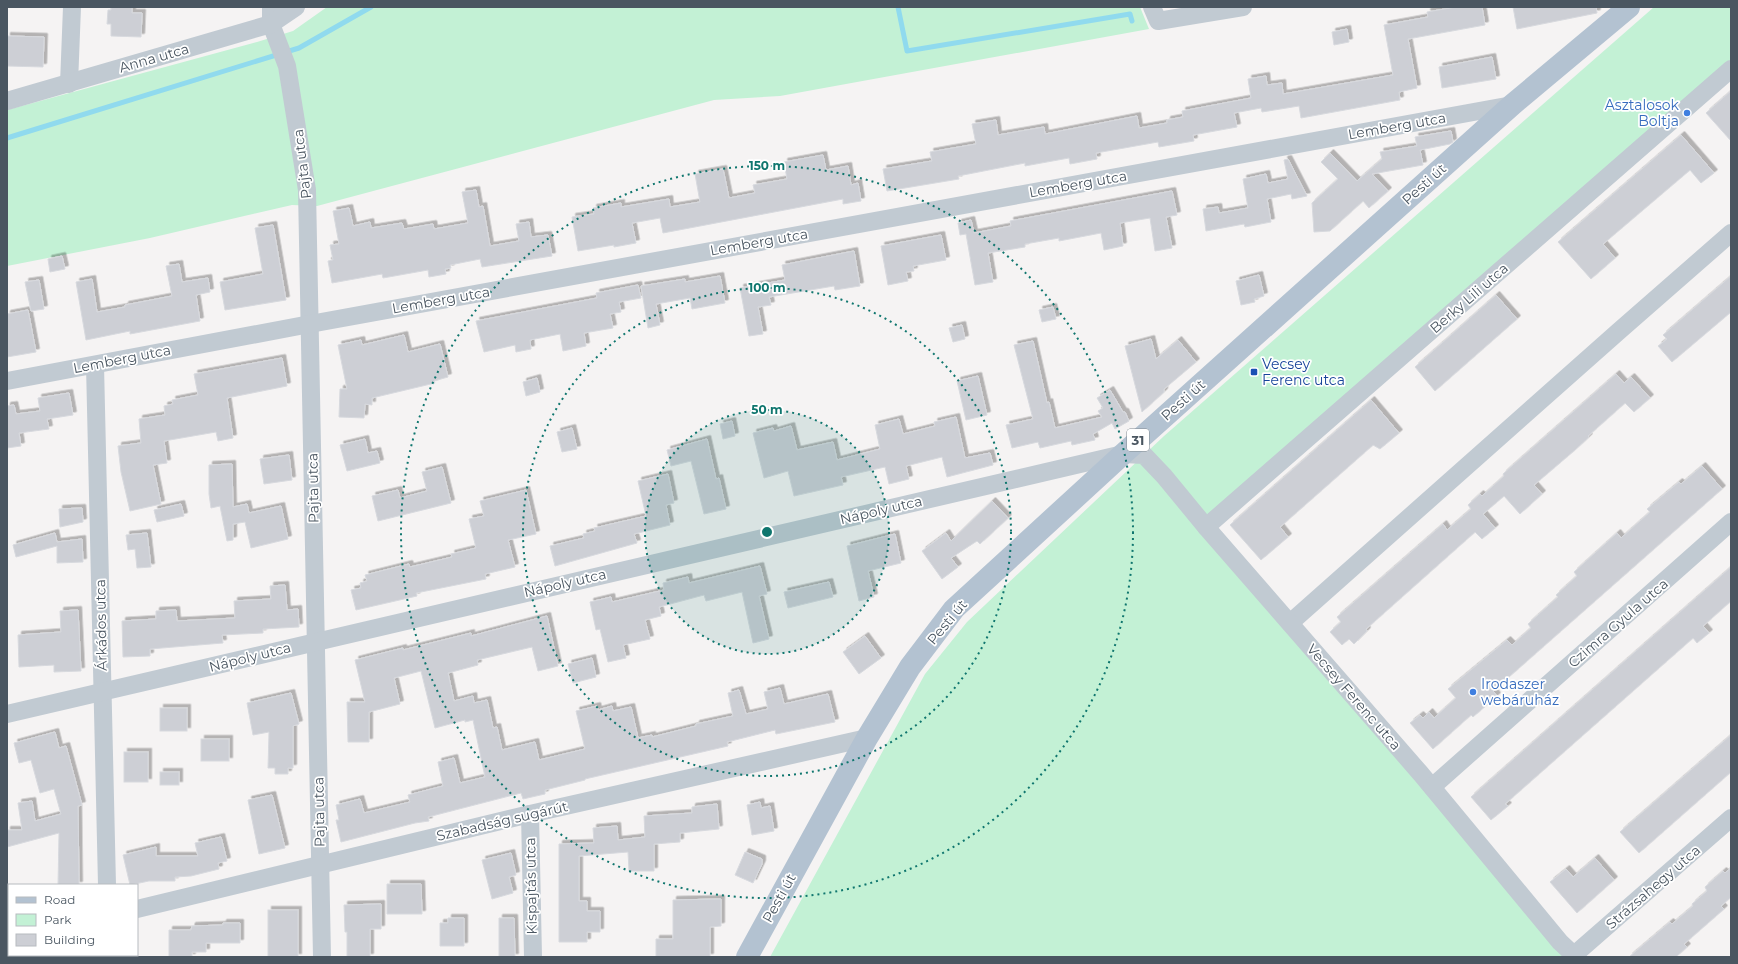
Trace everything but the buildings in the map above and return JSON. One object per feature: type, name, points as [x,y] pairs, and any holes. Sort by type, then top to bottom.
[{"type":"main road","name":"Pesti út","points":[[747,957],[867,738],[910,666],[954,609],[1123,454],[1512,105],[1629,7]]},
{"type":"street","points":[[68,84],[72,7]]},
{"type":"street","name":"Anna utca","points":[[7,100],[68,84],[272,20],[296,7]]},
{"type":"street","points":[[1152,7],[1158,21],[1242,7]]},
{"type":"street","name":"Pajta utca","points":[[272,20],[287,66],[307,190],[322,957]]},
{"type":"street","name":"Berky Lili utca","points":[[1206,527],[1731,69]]},
{"type":"street","name":"Lemberg utca","points":[[7,381],[310,324],[1512,105]]},
{"type":"street","points":[[1290,623],[1731,233]]},
{"type":"street","name":"Árkádos utca","points":[[95,365],[107,884]]},
{"type":"street","name":"Vecsey Ferenc utca","points":[[1123,454],[1144,455],[1164,476],[1206,527],[1432,787],[1560,942],[1575,956]]},
{"type":"street","name":"Nápoly utca","points":[[7,714],[315,641],[1123,454]]},
{"type":"street","name":"Czimra Gyula utca","points":[[1432,787],[1731,522]]},
{"type":"street","name":"Szabadság sugárút","points":[[138,909],[530,814],[867,738]]},
{"type":"street","name":"Kispajtás utca","points":[[530,814],[533,957]]},
{"type":"street","name":"Strázsahegy utca","points":[[1575,956],[1731,818]]},
{"type":"green space","points":[[327,7],[1140,7],[1149,29],[780,96],[714,100],[317,206],[292,205],[150,238],[7,266],[7,110],[293,31]]},
{"type":"green space","points":[[1654,7],[1731,7],[1731,69],[1206,527],[1576,957],[770,957],[925,674],[967,622],[1164,436]]},
{"type":"waterway","points":[[7,138],[299,48],[371,7]]},
{"type":"waterway","points":[[898,7],[907,51],[1130,14],[1132,21]]},
{"type":"place","name":"Asztalosok Boltja","points":[[1687,113]]},
{"type":"place","name":"Vecsey Ferenc utca","points":[[1254,372]]},
{"type":"place","name":"Irodaszer webáruház","points":[[1473,692]]}]
